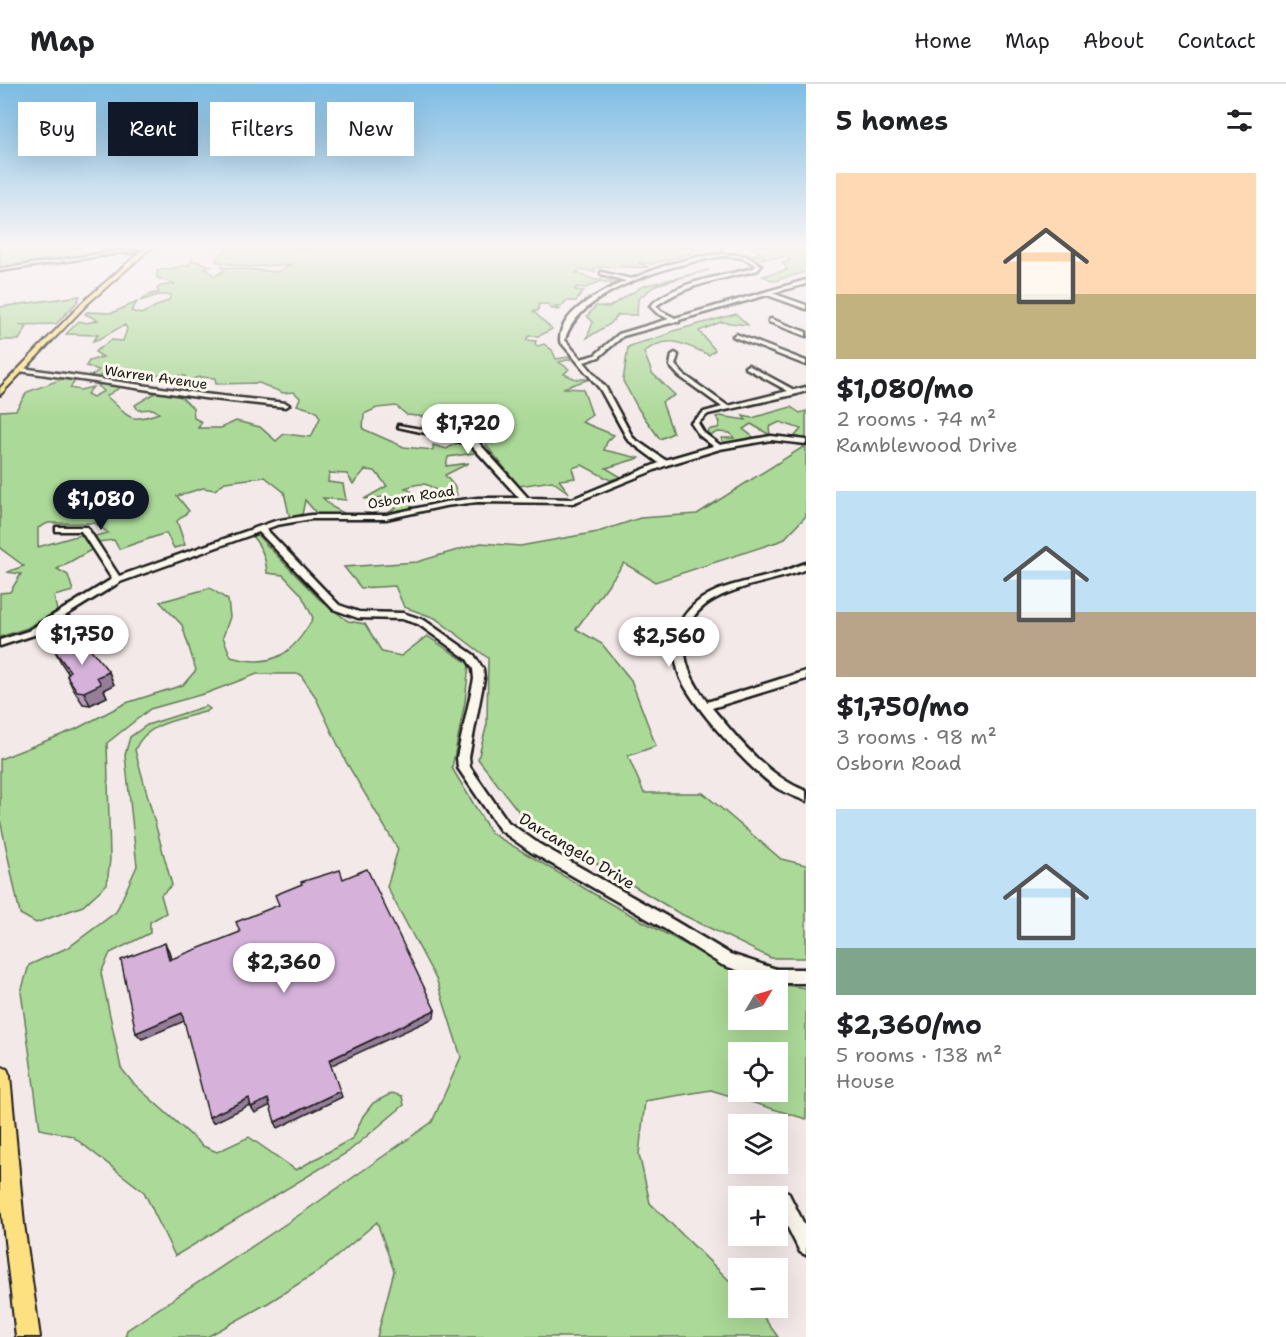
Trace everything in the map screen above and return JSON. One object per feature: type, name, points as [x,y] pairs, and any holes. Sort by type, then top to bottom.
[{"type":"main road","points":[[0,393],[84,304]]},
{"type":"main road","points":[[0,1076],[7,1231],[28,1337]]},
{"type":"street","points":[[588,304],[580,310],[564,330],[562,340],[603,388],[630,439],[664,463]]},
{"type":"street","points":[[655,304],[654,306],[659,312],[676,321]]},
{"type":"street","points":[[579,361],[597,356],[621,335],[730,304]]},
{"type":"street","points":[[771,321],[806,334]]},
{"type":"street","points":[[736,336],[806,363]]},
{"type":"street","points":[[675,355],[672,365],[681,375],[727,408]]},
{"type":"street","points":[[748,367],[795,393]]},
{"type":"street","name":"Warren Avenue","points":[[22,370],[204,396],[286,405]]},
{"type":"street","points":[[719,447],[701,434],[694,423],[706,413],[806,389]]},
{"type":"street","points":[[400,426],[475,444],[525,500]]},
{"type":"street","name":"Osborn Road","points":[[0,643],[31,633],[117,580],[274,523],[311,517],[372,518],[448,503],[478,500],[573,501],[664,463],[719,447],[771,438],[806,442]]},
{"type":"street","name":"Darcangelo Drive","points":[[260,528],[336,607],[358,615],[403,616],[415,619],[471,657],[478,669],[479,679],[463,757],[464,768],[504,826],[535,848],[727,960],[776,976],[806,976]]},
{"type":"street","points":[[59,529],[84,529],[117,580]]},
{"type":"street","points":[[806,566],[780,577],[731,589],[713,596],[692,612],[680,635],[680,654],[687,679],[705,706],[774,780],[806,796]]},
{"type":"street","points":[[705,706],[806,675]]},
{"type":"street","points":[[788,1210],[806,1246]]},
{"type":"green space","points":[[18,304],[75,304],[56,324],[19,325],[27,327],[19,340],[0,340],[0,307]]},
{"type":"green space","points":[[135,304],[131,311],[141,314],[160,304],[539,304],[538,311],[533,311],[552,329],[539,336],[529,336],[526,340],[536,341],[535,344],[538,346],[544,344],[552,350],[556,359],[569,357],[572,359],[559,362],[569,369],[564,374],[576,379],[590,379],[563,388],[583,389],[592,415],[582,422],[614,435],[607,442],[604,450],[639,458],[606,468],[621,477],[610,480],[582,465],[572,468],[575,478],[559,480],[569,493],[552,481],[519,486],[486,445],[491,436],[457,435],[460,433],[468,435],[472,431],[460,427],[452,431],[449,429],[451,421],[444,420],[434,426],[435,430],[430,431],[422,426],[427,417],[407,415],[396,406],[377,408],[364,414],[363,429],[404,447],[433,450],[433,445],[447,449],[460,443],[481,452],[448,457],[446,466],[469,463],[445,475],[455,487],[457,495],[446,499],[427,485],[418,484],[405,488],[412,492],[404,496],[413,508],[390,512],[403,501],[396,496],[364,499],[387,486],[375,471],[365,470],[353,484],[347,474],[329,473],[328,482],[343,484],[346,500],[323,498],[332,507],[344,513],[317,514],[305,500],[302,515],[290,519],[284,492],[265,477],[225,482],[215,490],[203,488],[177,496],[189,511],[177,521],[185,545],[174,548],[166,533],[119,549],[114,540],[98,542],[95,536],[108,533],[95,523],[48,523],[38,528],[38,547],[87,533],[91,550],[57,569],[68,575],[73,591],[54,596],[57,611],[27,628],[0,637],[0,593],[10,592],[21,574],[7,572],[24,566],[0,548],[0,411],[16,410],[27,392],[62,379],[75,381],[70,388],[80,390],[93,387],[87,394],[93,397],[104,391],[98,386],[105,382],[121,387],[106,396],[124,413],[140,418],[159,413],[153,409],[138,410],[135,405],[158,391],[180,396],[193,408],[194,418],[202,422],[198,428],[221,428],[236,421],[260,427],[276,441],[284,434],[311,437],[320,418],[316,411],[297,405],[300,398],[294,392],[283,393],[259,383],[216,384],[215,378],[199,377],[187,381],[185,376],[158,375],[142,379],[130,374],[105,373],[97,378],[91,376],[99,370],[86,366],[89,361],[103,357],[95,352],[111,340],[123,341],[127,329],[125,325],[93,341],[98,335],[66,334],[79,321],[87,323],[98,320],[85,314],[87,312],[112,313]]},
{"type":"green space","points":[[548,304],[563,304],[555,307],[560,309],[557,310],[550,308]]},
{"type":"green space","points":[[613,304],[638,304],[637,315],[618,315],[610,324],[587,338],[593,322],[587,316],[596,306],[609,307]]},
{"type":"green space","points":[[736,314],[748,325],[721,322],[699,331],[715,350],[709,355],[676,342],[661,343],[644,352],[652,373],[675,395],[662,402],[673,433],[660,439],[639,410],[623,381],[628,347],[673,331]]},
{"type":"green space","points":[[791,407],[800,413],[806,411],[806,440],[795,436],[801,429],[780,422],[769,427],[770,435],[751,424],[743,429],[756,439],[723,444],[722,438],[734,438],[730,433],[718,432],[711,435],[706,433],[718,428],[720,422],[716,417],[746,420],[743,416],[752,418]]},
{"type":"green space","points":[[803,447],[806,448],[806,516],[783,540],[655,582],[624,563],[576,629],[602,644],[631,680],[656,746],[628,756],[644,793],[703,793],[781,859],[806,865],[806,958],[771,958],[677,912],[526,821],[478,759],[487,724],[488,658],[435,618],[404,607],[395,586],[361,588],[344,567],[417,562],[481,543],[520,546],[598,532],[640,518],[697,514]]},
{"type":"green space","points":[[257,535],[319,599],[348,621],[365,624],[382,652],[401,656],[427,636],[469,664],[465,702],[452,768],[491,833],[611,904],[733,970],[728,970],[728,1030],[788,1030],[788,986],[806,988],[806,1119],[750,1102],[788,1102],[788,1042],[728,1042],[728,1095],[711,1090],[645,1101],[639,1154],[650,1203],[728,1279],[728,1318],[764,1318],[778,1337],[377,1337],[394,1271],[377,1222],[322,1269],[207,1337],[125,1337],[127,1330],[308,1209],[432,1122],[461,1057],[437,981],[387,887],[398,849],[346,762],[315,696],[300,674],[257,674],[207,693],[150,709],[107,743],[110,859],[107,884],[83,906],[36,923],[20,914],[0,819],[0,759],[76,729],[126,703],[183,685],[196,670],[182,625],[160,602],[210,588],[228,600],[230,617],[223,637],[231,657],[259,661],[280,656],[289,649],[298,641],[313,618],[301,594],[283,575],[267,573],[263,553],[252,536]]},
{"type":"green space","points":[[206,706],[210,709],[205,712],[155,728],[140,741],[135,750],[172,885],[161,895],[166,913],[150,922],[150,933],[110,953],[101,973],[121,1068],[133,1083],[203,1146],[217,1152],[249,1137],[296,1170],[353,1138],[363,1116],[373,1103],[392,1093],[402,1096],[404,1105],[348,1152],[175,1256],[144,1192],[72,1136],[40,1129],[21,992],[29,965],[69,947],[116,912],[137,866],[125,755],[130,737],[147,725]]},
{"type":"building","points":[[85,642],[109,672],[97,677],[101,684],[84,692],[77,691],[67,676],[70,671],[55,651],[72,643],[75,647]]},
{"type":"building","points":[[367,869],[435,1010],[329,1060],[340,1091],[275,1122],[268,1099],[251,1107],[249,1098],[209,1117],[182,1013],[136,1033],[121,960],[165,943],[169,960],[240,932],[236,922],[279,905],[275,895],[302,884],[301,882],[340,870],[343,879]]}]
